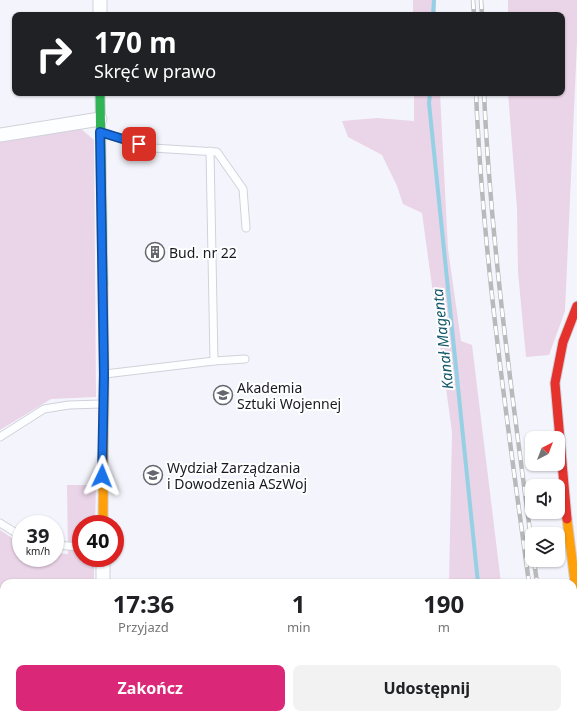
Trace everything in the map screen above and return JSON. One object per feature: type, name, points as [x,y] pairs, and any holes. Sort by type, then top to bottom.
[{"type":"street","points":[[100,0],[100,12]]},
{"type":"street","points":[[100,96],[104,374],[103,515]]},
{"type":"street","points":[[0,135],[100,125]]},
{"type":"street","points":[[574,579],[555,383],[563,342],[577,306]]},
{"type":"street","points":[[569,536],[577,548]]},
{"type":"street","points":[[103,567],[103,579]]},
{"type":"lane","points":[[100,125],[153,148],[217,152],[244,189],[246,228]]},
{"type":"lane","points":[[210,151],[214,361]]},
{"type":"lane","points":[[104,374],[214,361],[245,359]]},
{"type":"lane","points":[[0,437],[44,409],[104,404]]},
{"type":"lane","points":[[0,523],[12,530]]},
{"type":"shaded area","points":[[413,0],[436,0],[436,12],[413,12]]},
{"type":"shaded area","points":[[508,0],[577,0],[577,42],[565,311],[549,355],[526,357],[518,272],[517,209],[508,96],[565,96],[565,12],[508,12]]},
{"type":"shaded area","points":[[414,96],[440,96],[448,249],[461,341],[472,345],[501,579],[449,579],[452,432],[422,213],[403,204],[397,186],[382,155],[348,137],[342,121],[377,118],[414,121]]},
{"type":"shaded area","points":[[80,128],[94,140],[96,397],[51,399],[0,430],[0,141]]},
{"type":"shaded area","points":[[67,485],[96,485],[95,515],[72,515],[72,567],[94,567],[94,579],[0,579],[0,530],[12,538],[12,567],[64,567],[64,554],[68,554]]},
{"type":"waterway","name":"Kanał Magenta","points":[[433,12],[434,0]]},
{"type":"waterway","name":"Kanał Magenta","points":[[430,96],[429,103],[478,579]]},
{"type":"railway","points":[[473,0],[474,12]]},
{"type":"railway","points":[[481,0],[482,12]]},
{"type":"railway","points":[[476,96],[479,154],[490,277],[504,400],[528,579]]},
{"type":"railway","points":[[484,96],[487,150],[503,320],[530,527]]},
{"type":"railway","points":[[535,567],[536,579]]},
{"type":"traffic: fast","points":[[100,96],[103,284]]},
{"type":"traffic: slow","points":[[103,284],[103,515]]},
{"type":"traffic: slow","points":[[567,519],[574,579]]},
{"type":"traffic: jam","points":[[567,519],[555,383],[563,342],[577,306]]},
{"type":"place","name":"Bud. nr 22","points":[[155,252]]},
{"type":"place","name":"Akademia Sztuki Wojennej","points":[[223,395]]},
{"type":"place","name":"Wydział Zarządzania i Dowodzenia ASzWoj","points":[[153,475]]},
{"type":"route","points":[[102,476],[104,374],[100,132],[139,144]]}]
